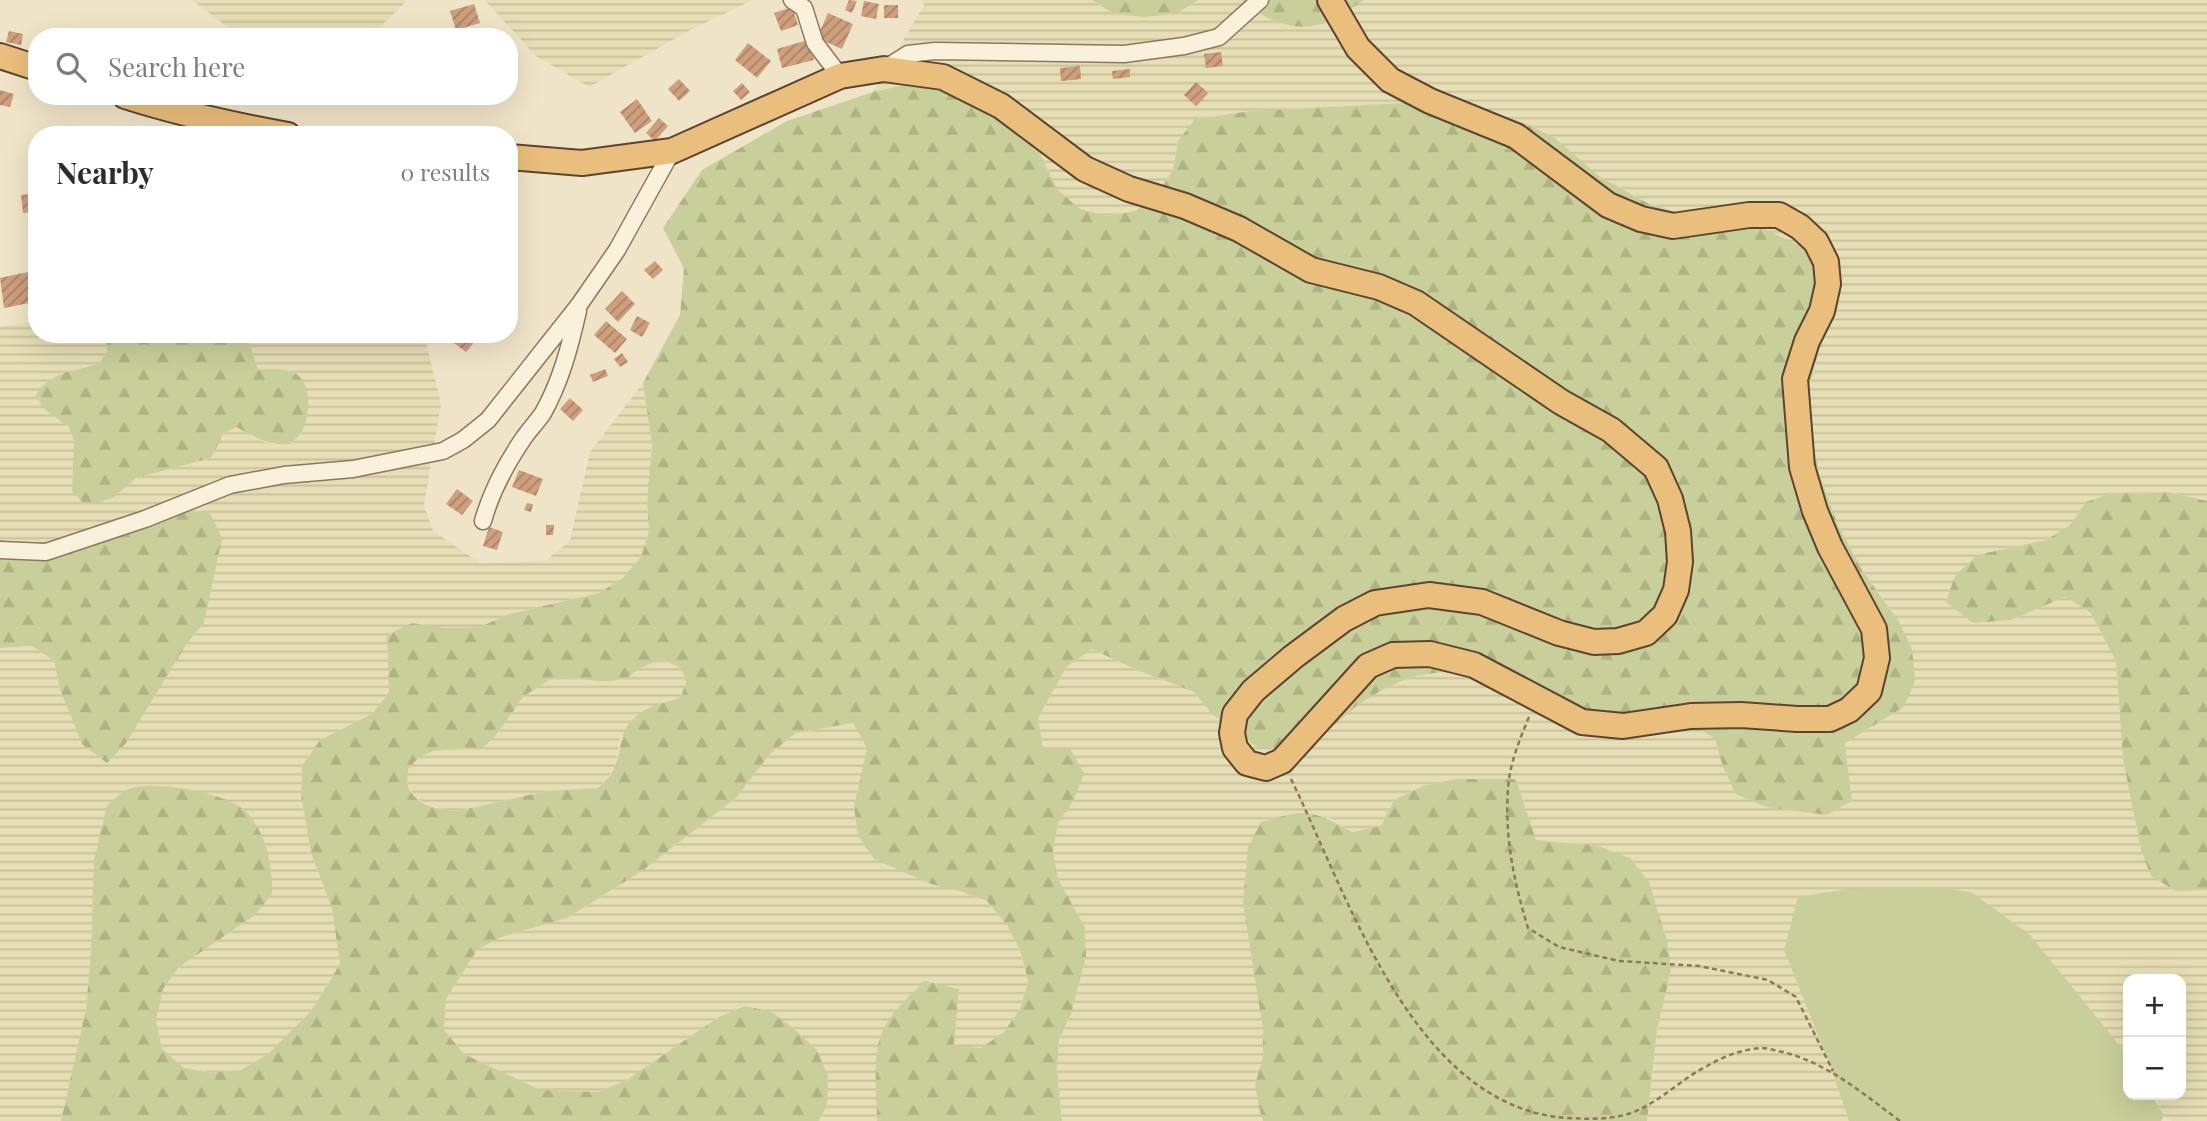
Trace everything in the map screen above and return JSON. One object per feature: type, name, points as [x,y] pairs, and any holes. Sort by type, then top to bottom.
[{"type":"highway","points":[[518,158],[582,163],[672,151],[840,76],[884,69],[943,77],[1001,106],[1085,169],[1129,189],[1185,206],[1239,229],[1311,270],[1379,287],[1416,303],[1561,402],[1611,430],[1656,468],[1670,499],[1678,531],[1680,562],[1676,590],[1665,615],[1646,633],[1618,641],[1594,642],[1559,633],[1482,602],[1429,595],[1375,603],[1344,619],[1253,691],[1235,714],[1232,733],[1235,748],[1247,763],[1266,768],[1282,761],[1368,666],[1394,655],[1430,654],[1474,665],[1582,722],[1623,726],[1691,716],[1741,715],[1830,719],[1849,710],[1868,691],[1877,658],[1874,629],[1830,547],[1815,511],[1802,467],[1795,379],[1807,341],[1822,311],[1828,284],[1826,262],[1816,242],[1800,227],[1779,215],[1749,215],[1673,226],[1641,219],[1608,205],[1516,136],[1430,102],[1390,80],[1358,48],[1330,0]]},
{"type":"highway","points":[[0,56],[28,65]]},
{"type":"highway","points":[[153,105],[238,126]]},
{"type":"street","points":[[792,0],[804,8],[815,43],[840,76]]},
{"type":"street","points":[[884,69],[908,54],[935,51],[1124,54],[1184,46],[1219,37],[1259,0]]},
{"type":"street","points":[[0,550],[46,552],[145,519],[230,485],[284,475],[354,470],[443,451],[463,440],[488,420],[579,305],[617,250],[672,151]]},
{"type":"street","points":[[483,522],[488,503],[523,439],[542,413],[568,355],[579,305]]},
{"type":"path","points":[[1536,699],[1520,738],[1509,778],[1508,849],[1528,928],[1559,947],[1619,961],[1699,966],[1768,980],[1796,997],[1833,1071]]},
{"type":"path","points":[[1282,761],[1357,926],[1394,991],[1434,1045],[1471,1082],[1506,1103],[1550,1117],[1595,1119],[1631,1113],[1663,1096],[1706,1066],[1737,1052],[1765,1048],[1800,1057],[1833,1071],[1900,1121]]},
{"type":"shaded area","points":[[192,0],[407,0],[379,28],[229,28]]},
{"type":"shaded area","points":[[485,0],[753,0],[692,29],[589,87],[536,56],[518,36],[518,28],[510,28]]},
{"type":"shaded area","points":[[921,0],[1092,0],[1114,14],[1178,13],[1198,0],[1241,0],[1257,14],[1325,23],[1365,0],[2207,0],[2207,501],[2167,492],[2112,493],[2086,502],[2070,525],[2046,540],[1977,555],[2011,620],[2065,597],[2090,612],[2116,661],[2123,759],[2141,850],[2152,876],[2176,891],[2207,890],[2207,1121],[2172,1121],[2164,1116],[2154,1100],[2186,1100],[2186,974],[2123,974],[2123,1050],[2120,1046],[1784,950],[1849,1121],[1647,1121],[1657,1030],[1671,971],[1629,858],[1598,846],[1536,840],[1516,779],[1456,779],[1423,786],[1394,800],[1381,826],[1353,832],[1327,817],[1263,1029],[1263,1057],[1255,1084],[1263,1121],[1062,1121],[1057,1068],[1059,1040],[1071,1014],[1086,957],[1085,929],[1058,879],[1053,851],[1058,823],[1074,800],[1043,748],[1038,718],[1067,666],[1092,648],[1137,670],[1194,692],[1212,714],[1358,705],[1411,677],[1441,672],[1469,676],[1485,686],[1569,723],[1690,723],[1715,739],[1723,767],[1852,801],[1845,743],[1904,707],[1898,620],[1864,573],[1838,525],[1818,470],[1809,414],[1810,385],[1824,329],[1703,219],[1649,204],[1599,176],[1555,138],[1527,124],[1439,101],[1251,111],[1196,119],[1178,141],[1173,170],[1157,195],[1135,211],[1107,216],[1080,209],[1058,190],[1020,114],[944,76],[873,92],[924,5]]},
{"type":"shaded area","points":[[28,322],[28,343],[106,343],[107,352],[99,363],[85,369],[44,409],[69,427],[74,441],[72,490],[98,502],[113,498],[136,478],[211,458],[224,433],[236,426],[262,441],[276,445],[291,444],[302,433],[289,370],[258,369],[249,343],[426,343],[441,404],[424,505],[433,531],[480,563],[545,561],[570,541],[590,452],[643,383],[652,444],[647,502],[649,531],[641,557],[623,578],[599,593],[509,614],[480,627],[446,628],[412,623],[389,692],[372,714],[320,740],[302,766],[301,795],[311,853],[332,908],[340,964],[311,1011],[268,1054],[241,1070],[212,1073],[184,1068],[162,1049],[156,1020],[163,989],[179,967],[255,915],[91,952],[86,1009],[61,1121],[0,1121],[0,648],[32,646],[54,661],[60,689],[187,643],[204,623],[100,541],[10,543],[0,539],[0,327]]},
{"type":"shaded area","points":[[668,662],[681,668],[686,682],[681,697],[647,708],[620,739],[615,769],[598,788],[547,791],[457,811],[428,805],[415,797],[408,785],[408,768],[419,757],[433,751],[464,749],[494,738],[524,696],[551,679],[565,677],[596,681],[628,677],[652,663]]},
{"type":"shaded area","points":[[853,723],[867,748],[854,806],[858,836],[874,859],[987,901],[1007,924],[1021,953],[1028,981],[1020,1009],[1004,1032],[981,1048],[954,1046],[958,989],[924,982],[904,1002],[877,1054],[877,1121],[819,1121],[827,1105],[719,1017],[625,1081],[598,1092],[540,1090],[464,1054],[444,1030],[446,999],[477,950],[501,937],[567,918],[642,871],[736,798],[770,754],[797,733]]},
{"type":"green space","points":[[1092,0],[1198,0],[1178,13],[1146,17],[1114,14]]},
{"type":"green space","points":[[1241,0],[1365,0],[1332,20],[1304,27],[1270,19]]},
{"type":"green space","points":[[944,76],[1020,114],[1058,190],[1080,209],[1107,216],[1135,211],[1157,195],[1173,170],[1178,141],[1195,119],[1251,111],[1439,101],[1472,105],[1527,124],[1555,138],[1599,176],[1649,204],[1703,219],[1762,228],[1805,248],[1819,272],[1824,329],[1810,385],[1809,414],[1818,470],[1838,525],[1864,573],[1898,620],[1912,649],[1915,680],[1904,707],[1845,743],[1852,801],[1826,815],[1766,807],[1736,794],[1723,767],[1715,739],[1690,723],[1569,723],[1485,686],[1469,676],[1441,672],[1411,677],[1382,690],[1358,705],[1316,740],[1288,750],[1257,747],[1212,714],[1194,692],[1092,649],[1067,666],[1038,718],[1043,748],[1070,749],[1084,773],[1074,800],[1058,823],[1053,851],[1058,879],[1085,928],[1086,957],[1071,1014],[1059,1040],[1057,1068],[1062,1121],[877,1121],[876,1074],[880,1039],[892,1015],[924,981],[959,989],[954,1045],[981,1048],[1004,1032],[1020,1009],[1028,981],[1021,953],[1007,925],[987,901],[931,884],[874,859],[858,836],[854,806],[867,748],[853,723],[796,733],[770,754],[736,798],[642,871],[567,918],[501,937],[477,950],[446,999],[444,1030],[464,1054],[540,1090],[598,1092],[625,1081],[719,1017],[745,1006],[772,1012],[816,1049],[828,1075],[827,1105],[819,1121],[61,1121],[86,1009],[94,861],[107,805],[126,790],[140,786],[188,789],[234,803],[247,812],[259,831],[269,856],[272,894],[255,915],[179,967],[163,989],[156,1020],[162,1049],[184,1068],[212,1073],[241,1070],[268,1054],[311,1011],[340,964],[332,908],[311,853],[301,795],[302,766],[320,740],[372,714],[389,692],[387,635],[412,623],[446,628],[480,627],[509,614],[599,593],[623,578],[641,557],[649,531],[647,502],[652,444],[643,383],[680,315],[684,268],[663,228],[702,170],[787,121],[873,92]],"holes":[[[668,662],[681,668],[686,682],[681,697],[648,708],[629,723],[614,769],[598,788],[547,791],[457,811],[436,808],[411,793],[408,786],[408,769],[419,757],[433,751],[483,747],[494,738],[524,696],[551,679],[565,677],[613,681],[628,677],[652,663]]]},
{"type":"green space","points":[[106,343],[249,343],[258,369],[286,370],[302,379],[306,386],[308,405],[302,431],[291,444],[275,444],[236,427],[224,433],[211,458],[136,478],[113,498],[82,502],[72,491],[74,441],[69,427],[44,409],[36,395],[56,377],[99,363],[107,352]]},
{"type":"green space","points":[[2167,492],[2207,501],[2207,890],[2176,891],[2151,876],[2141,850],[2123,759],[2116,661],[2090,612],[2065,597],[2011,620],[1973,623],[1946,602],[1955,576],[1977,555],[2046,540],[2070,525],[2086,502],[2112,493]]},
{"type":"green space","points":[[181,510],[209,512],[222,538],[204,623],[187,643],[126,743],[107,763],[82,744],[60,689],[54,661],[32,646],[0,648],[0,539],[10,543],[100,541]]},
{"type":"green space","points":[[1456,779],[1516,779],[1536,840],[1598,846],[1630,858],[1649,882],[1667,941],[1671,971],[1657,1030],[1647,1121],[1263,1121],[1255,1084],[1263,1057],[1263,1029],[1243,903],[1248,848],[1261,822],[1299,813],[1317,815],[1353,832],[1381,826],[1394,800],[1423,786]]},
{"type":"green space","points":[[1940,888],[1971,892],[2030,935],[2123,1050],[2123,1100],[2154,1100],[2164,1116],[2161,1121],[1849,1121],[1784,950],[1798,897],[1848,889]]},
{"type":"building","points":[[849,0],[857,1],[852,13],[845,10]]},
{"type":"building","points":[[864,1],[879,4],[876,19],[861,16]]},
{"type":"building","points":[[474,4],[480,23],[455,28],[450,11]]},
{"type":"building","points":[[884,5],[898,5],[898,18],[884,18]]},
{"type":"building","points":[[792,7],[798,25],[781,31],[774,13]]},
{"type":"building","points":[[828,13],[853,24],[842,49],[817,38]]},
{"type":"building","points":[[9,31],[23,34],[21,45],[6,42]]},
{"type":"building","points":[[808,40],[814,60],[782,68],[777,49]]},
{"type":"building","points":[[748,43],[771,61],[757,78],[735,60]]},
{"type":"building","points":[[1221,52],[1223,66],[1206,68],[1204,54]]},
{"type":"building","points":[[1080,66],[1081,79],[1061,81],[1060,68]]},
{"type":"building","points":[[1130,69],[1130,77],[1113,79],[1112,71]]},
{"type":"building","points":[[679,79],[690,91],[679,101],[668,89]]},
{"type":"building","points":[[1196,82],[1208,93],[1196,106],[1184,95]]},
{"type":"building","points":[[742,83],[750,92],[741,100],[733,91]]},
{"type":"building","points":[[0,90],[14,94],[10,107],[0,105]]},
{"type":"building","points":[[637,99],[652,121],[635,133],[620,112]]},
{"type":"building","points":[[659,118],[668,126],[655,141],[646,133]]},
{"type":"building","points":[[28,194],[28,213],[23,213],[21,195]]},
{"type":"building","points":[[655,261],[663,270],[653,279],[644,270]]},
{"type":"building","points":[[28,272],[28,303],[4,308],[0,278]]},
{"type":"building","points":[[622,291],[635,304],[618,322],[605,309]]},
{"type":"building","points":[[637,316],[650,323],[642,337],[630,330]]},
{"type":"building","points":[[606,321],[627,339],[615,353],[594,335]]},
{"type":"building","points":[[454,343],[474,343],[466,352]]},
{"type":"building","points":[[622,353],[628,362],[620,367],[614,359]]},
{"type":"building","points":[[605,369],[608,376],[593,382],[590,375]]},
{"type":"building","points":[[570,398],[583,410],[573,421],[560,409]]},
{"type":"building","points":[[519,470],[543,479],[536,496],[512,487]]},
{"type":"building","points":[[457,489],[473,501],[462,515],[446,504]]},
{"type":"building","points":[[527,503],[533,504],[531,512],[524,510]]},
{"type":"building","points":[[546,525],[554,525],[553,535],[546,535]]},
{"type":"building","points":[[489,527],[503,532],[497,550],[483,546]]}]
